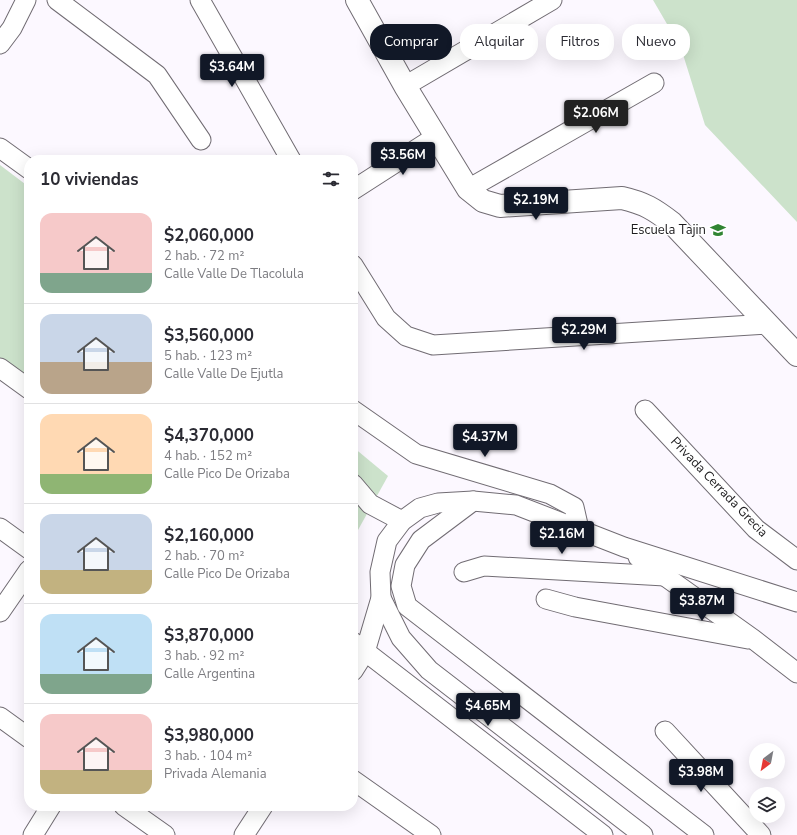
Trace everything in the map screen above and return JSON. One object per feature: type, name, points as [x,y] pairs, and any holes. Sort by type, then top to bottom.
[{"type":"street","points":[[0,44],[12,28],[26,0]]},
{"type":"street","points":[[57,0],[157,75],[201,140]]},
{"type":"street","points":[[200,0],[288,155]]},
{"type":"street","points":[[357,0],[405,86],[437,136],[468,189],[483,201],[500,206],[622,198],[639,202],[656,210],[672,223],[797,355]]},
{"type":"street","points":[[405,86],[552,0]]},
{"type":"street","points":[[468,189],[654,83]]},
{"type":"street","points":[[358,187],[437,136]]},
{"type":"street","points":[[0,148],[24,166]]},
{"type":"street","points":[[358,273],[386,318],[406,336],[433,345],[768,324]]},
{"type":"street","points":[[0,368],[24,385]]},
{"type":"street","name":"Privada Cerrada Grecia","points":[[645,410],[756,529],[797,560]]},
{"type":"street","points":[[358,413],[416,454],[550,494],[574,507],[579,529]]},
{"type":"street","points":[[358,490],[370,504],[402,521]]},
{"type":"street","points":[[473,501],[421,540],[405,565],[401,586],[407,606],[704,835]]},
{"type":"street","points":[[643,835],[429,670],[401,638],[381,598],[380,572],[387,541],[402,521],[420,508],[438,503],[473,501],[516,505],[624,547],[797,602]]},
{"type":"street","points":[[0,528],[24,545]]},
{"type":"street","points":[[624,547],[797,673]]},
{"type":"street","points":[[464,572],[484,566],[665,576]]},
{"type":"street","points":[[0,612],[24,577]]},
{"type":"street","points":[[381,598],[359,647],[603,835]]},
{"type":"street","points":[[546,598],[575,607],[753,640]]},
{"type":"street","points":[[0,717],[24,734]]},
{"type":"street","points":[[665,731],[761,835]]},
{"type":"street","points":[[358,784],[430,835]]},
{"type":"street","points":[[34,835],[48,811]]},
{"type":"street","points":[[131,811],[165,835]]},
{"type":"street","points":[[244,835],[260,811]]},
{"type":"green space","points":[[653,0],[797,0],[797,222],[705,125],[685,60],[690,60],[690,24],[667,24]]},
{"type":"green space","points":[[0,165],[24,183],[24,378],[0,360]]},
{"type":"green space","points":[[358,451],[388,476],[358,530]]},
{"type":"place","name":"Escuela Tajin","points":[[718,230]]}]
